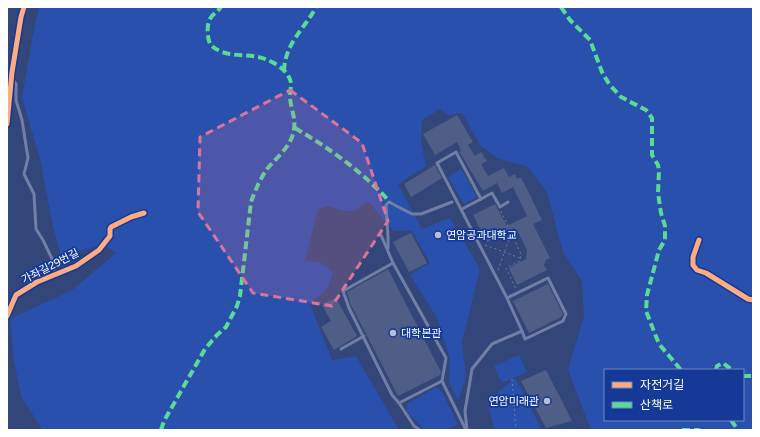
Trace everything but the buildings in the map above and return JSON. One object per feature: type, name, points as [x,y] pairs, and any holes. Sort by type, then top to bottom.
[{"type":"street","name":"가좌길29번길","points":[[7,316],[16,295],[37,282],[76,266],[99,250],[110,236],[111,227],[131,217],[144,213]]},
{"type":"street","points":[[699,240],[693,257],[693,265],[697,270],[706,272],[748,299],[753,300]]},
{"type":"lane","points":[[12,78],[16,84],[16,100],[22,120],[28,158],[24,174],[34,194],[36,229],[55,265],[54,275]]},
{"type":"lane","points":[[481,199],[456,152],[437,163],[496,276],[525,339],[563,321],[566,314],[548,278],[507,298]]},
{"type":"lane","points":[[462,209],[492,193],[500,207],[508,202]]},
{"type":"lane","points":[[387,250],[388,237],[386,205],[389,202],[412,214],[421,214],[452,202]]},
{"type":"lane","points":[[381,235],[393,263],[446,358],[442,381],[467,430]]},
{"type":"lane","points":[[393,263],[343,291],[349,308],[392,396],[414,426],[420,430]]},
{"type":"lane","points":[[467,430],[465,411],[472,369],[492,344],[522,331]]},
{"type":"lane","points":[[341,348],[364,336]]},
{"type":"lane","points":[[399,404],[442,381]]},
{"type":"path","points":[[500,207],[521,254],[520,261],[506,268],[518,293]]},
{"type":"path","points":[[496,276],[511,233]]},
{"type":"path","points":[[479,243],[520,258]]},
{"type":"path","points":[[512,378],[516,430]]},
{"type":"highlighted area","points":[[290,90],[362,143],[388,221],[332,306],[253,293],[198,212],[200,137]]},
{"type":"shaded area","points":[[39,7],[753,7],[753,430],[591,430],[568,370],[584,316],[582,281],[563,252],[547,192],[527,166],[499,159],[481,146],[462,113],[448,115],[440,109],[422,120],[421,142],[426,166],[398,184],[422,229],[450,218],[480,269],[462,342],[466,377],[458,401],[449,381],[450,359],[437,318],[410,275],[430,263],[412,231],[393,231],[368,201],[354,211],[344,211],[327,206],[318,209],[305,261],[320,262],[333,272],[328,288],[310,304],[332,360],[356,356],[399,430],[43,430],[21,397],[14,361],[10,319],[72,290],[116,253],[104,245],[61,255],[53,227],[40,159],[22,98]]},
{"type":"shaded area","points":[[461,169],[477,197],[464,204],[448,177]]},
{"type":"shaded area","points":[[519,355],[527,372],[502,383],[494,366]]},
{"type":"shaded area","points":[[515,378],[542,430],[494,430],[489,407],[497,393]]},
{"type":"shaded area","points":[[436,387],[440,389],[458,424],[446,430],[425,430],[407,412],[407,404]]},
{"type":"marked path","points":[[161,430],[164,421],[205,349],[226,327],[237,306],[240,296],[251,202],[262,177],[287,146],[293,135],[294,129],[294,120],[290,100],[291,83],[285,71],[278,65],[265,59],[230,54],[216,49],[210,44],[208,37],[209,22],[212,16],[221,7]]},
{"type":"marked path","points":[[284,71],[285,61],[291,45],[316,7]]},
{"type":"marked path","points":[[561,7],[570,20],[590,40],[602,72],[609,84],[621,97],[646,110],[652,118],[652,155],[658,165],[659,171],[658,193],[661,213],[665,226],[665,240],[659,250],[647,295],[646,311],[659,344],[680,369]]},
{"type":"marked path","points":[[295,128],[325,147],[352,167],[385,196],[389,202]]},
{"type":"marked path","points":[[716,369],[717,366],[723,363],[731,369]]},
{"type":"marked path","points":[[744,376],[753,376]]},
{"type":"marked path","points":[[732,421],[738,430]]},
{"type":"marked path","points":[[682,430],[700,430]]},
{"type":"cycle path","points":[[7,124],[12,72],[24,7]]},
{"type":"cycle path","points":[[7,316],[16,295],[37,282],[76,266],[99,250],[110,236],[111,227],[131,217],[144,213]]},
{"type":"cycle path","points":[[699,240],[693,257],[693,265],[697,270],[706,273],[748,299],[753,300]]},
{"type":"place","name":"연암공과대학교","points":[[438,235]]},
{"type":"place","name":"대학본관","points":[[393,333]]},
{"type":"place","name":"연암미래관","points":[[547,401]]}]
